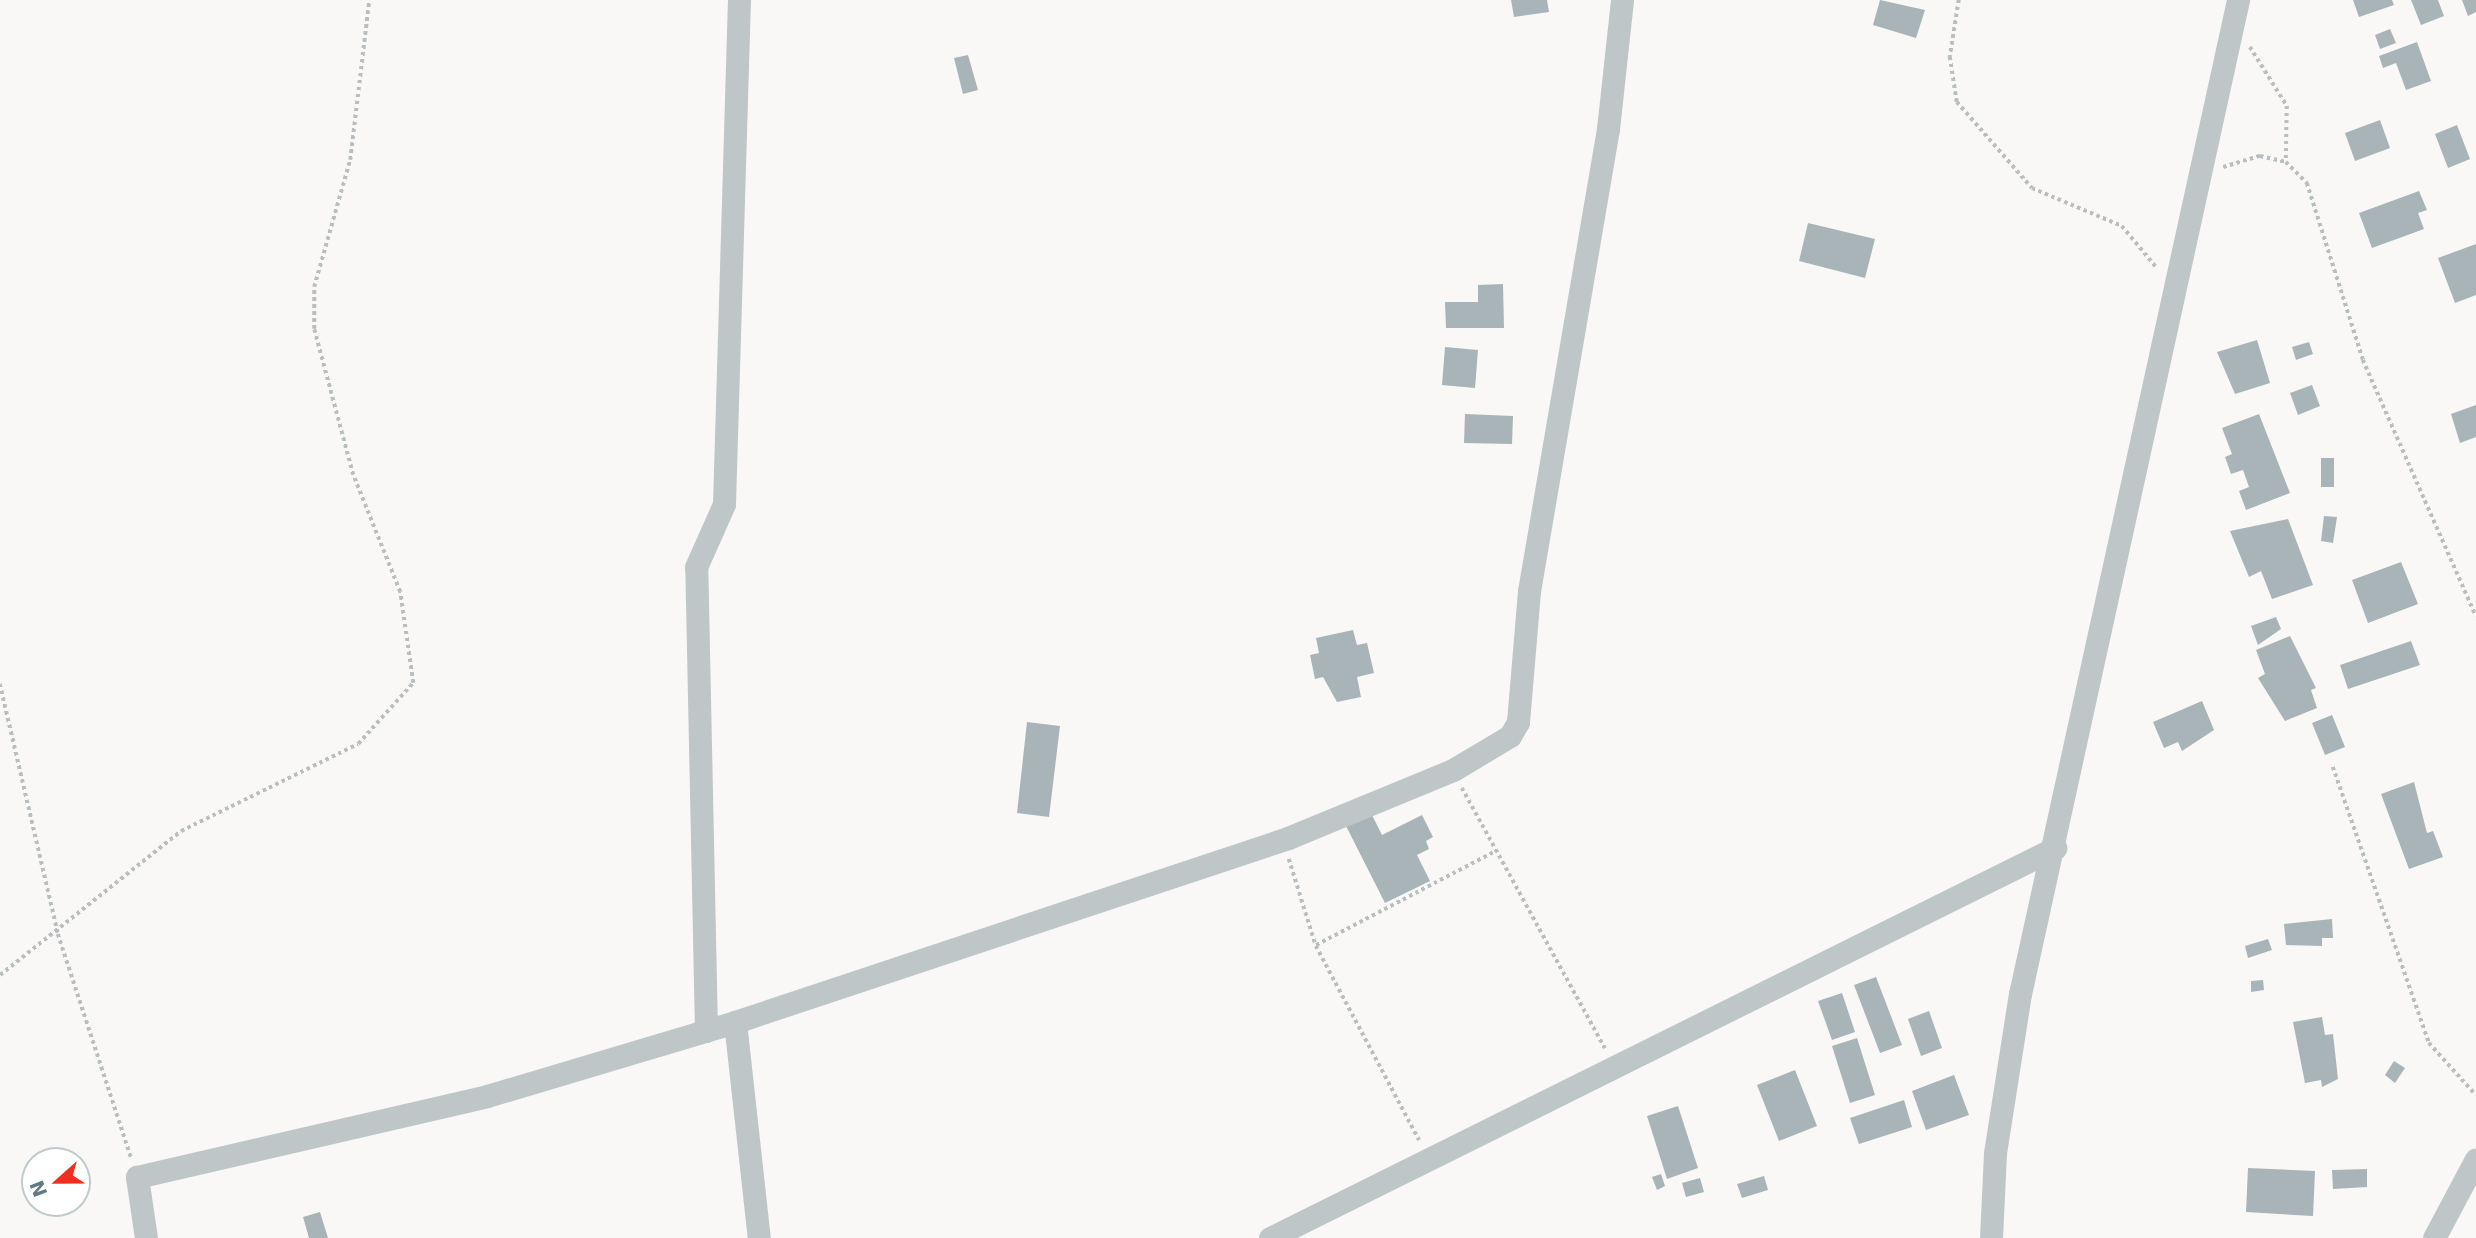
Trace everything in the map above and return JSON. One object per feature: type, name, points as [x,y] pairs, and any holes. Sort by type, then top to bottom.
[{"type":"street","points":[[706,1031],[696,566],[724,504],[738,0]]},
{"type":"street","points":[[146,1238],[136,1177],[487,1096],[735,1023],[1288,838],[1453,770],[1510,736],[1518,722],[1529,591],[1608,129],[1622,0]]},
{"type":"street","points":[[1992,1238],[2006,1072],[2174,288],[2204,172],[2236,11]]},
{"type":"street","points":[[1270,1238],[2055,848]]},
{"type":"street","points":[[735,1023],[759,1238]]},
{"type":"street","points":[[2434,1238],[2476,1159]]},
{"type":"path","points":[[0,975],[58,933],[181,831],[358,744],[413,683],[400,592],[353,475],[314,329],[314,287],[350,160],[369,0]]},
{"type":"path","points":[[1959,0],[1950,57],[1957,102],[2032,188],[2122,226],[2174,288]]},
{"type":"path","points":[[2236,11],[2287,106],[2286,162]]},
{"type":"path","points":[[2204,172],[2260,156],[2286,162],[2307,183],[2363,360],[2476,616]]},
{"type":"path","points":[[0,684],[58,933],[136,1177]]},
{"type":"path","points":[[2333,767],[2430,1043],[2476,1095]]},
{"type":"path","points":[[1453,770],[1494,852],[1616,1068]]},
{"type":"path","points":[[1288,838],[1316,946],[1430,1160]]},
{"type":"path","points":[[1316,946],[1494,852]]},
{"type":"building","points":[[1511,0],[1547,0],[1549,12],[1514,17]]},
{"type":"building","points":[[1880,0],[1925,10],[1916,38],[1873,25]]},
{"type":"building","points":[[2353,0],[2392,0],[2394,5],[2359,17]]},
{"type":"building","points":[[2411,0],[2438,0],[2444,16],[2421,25]]},
{"type":"building","points":[[2462,0],[2476,0],[2476,12],[2468,16]]},
{"type":"building","points":[[2390,29],[2396,43],[2380,49],[2375,35]]},
{"type":"building","points":[[2417,42],[2431,81],[2406,90],[2396,63],[2383,68],[2379,56]]},
{"type":"building","points":[[968,55],[978,90],[963,94],[954,58]]},
{"type":"building","points":[[2380,120],[2390,148],[2355,161],[2345,133]]},
{"type":"building","points":[[2457,125],[2470,159],[2448,168],[2435,134]]},
{"type":"building","points":[[2419,191],[2427,210],[2418,213],[2424,229],[2372,248],[2359,213]]},
{"type":"building","points":[[1808,223],[1875,239],[1865,278],[1799,261]]},
{"type":"building","points":[[2476,244],[2476,295],[2455,303],[2438,258]]},
{"type":"building","points":[[1503,284],[1504,328],[1446,328],[1445,302],[1478,302],[1478,285]]},
{"type":"building","points":[[2257,340],[2270,383],[2235,394],[2217,352]]},
{"type":"building","points":[[2309,342],[2313,354],[2296,360],[2292,347]]},
{"type":"building","points":[[1445,347],[1478,350],[1475,388],[1442,385]]},
{"type":"building","points":[[2312,385],[2320,406],[2298,415],[2290,393]]},
{"type":"building","points":[[2476,405],[2476,437],[2460,443],[2451,414]]},
{"type":"building","points":[[1465,414],[1513,416],[1512,444],[1464,443]]},
{"type":"building","points":[[2259,414],[2290,493],[2246,510],[2239,491],[2249,487],[2243,470],[2231,474],[2225,457],[2232,454],[2222,428]]},
{"type":"building","points":[[2321,458],[2334,458],[2334,487],[2321,487]]},
{"type":"building","points":[[2324,516],[2337,517],[2333,543],[2321,541]]},
{"type":"building","points":[[2288,519],[2313,585],[2272,599],[2261,571],[2249,577],[2230,531]]},
{"type":"building","points":[[2401,562],[2418,604],[2368,623],[2352,580]]},
{"type":"building","points":[[2276,617],[2281,629],[2258,645],[2251,626]]},
{"type":"building","points":[[1353,630],[1357,645],[1367,643],[1374,673],[1357,677],[1361,697],[1337,702],[1323,677],[1315,679],[1310,655],[1319,653],[1316,638]]},
{"type":"building","points":[[2290,636],[2316,688],[2311,690],[2317,708],[2285,721],[2258,678],[2265,674],[2256,650]]},
{"type":"building","points":[[2411,641],[2420,665],[2348,689],[2340,665]]},
{"type":"building","points":[[2202,701],[2214,730],[2182,751],[2178,742],[2164,748],[2153,722]]},
{"type":"building","points":[[2332,715],[2345,747],[2325,755],[2312,723]]},
{"type":"building","points":[[1027,722],[1060,726],[1049,817],[1017,813]]},
{"type":"building","points":[[2414,782],[2427,833],[2433,831],[2443,857],[2409,869],[2381,794]]},
{"type":"building","points":[[1371,813],[1382,835],[1422,815],[1433,837],[1426,841],[1429,849],[1417,855],[1430,881],[1385,903],[1346,826]]},
{"type":"building","points":[[2332,919],[2333,938],[2322,938],[2322,946],[2286,945],[2284,924]]},
{"type":"building","points":[[2268,939],[2272,950],[2248,958],[2245,946]]},
{"type":"building","points":[[1876,977],[1902,1045],[1880,1053],[1854,985]]},
{"type":"building","points":[[2263,980],[2264,990],[2251,992],[2251,981]]},
{"type":"building","points":[[1842,993],[1855,1032],[1832,1040],[1818,1001]]},
{"type":"building","points":[[1929,1011],[1942,1048],[1921,1056],[1908,1019]]},
{"type":"building","points":[[2322,1017],[2325,1035],[2333,1034],[2338,1079],[2322,1087],[2321,1080],[2305,1083],[2293,1022]]},
{"type":"building","points":[[1857,1038],[1875,1095],[1850,1103],[1832,1046]]},
{"type":"building","points":[[2394,1061],[2405,1068],[2395,1083],[2385,1075]]},
{"type":"building","points":[[1795,1070],[1817,1126],[1779,1141],[1757,1085]]},
{"type":"building","points":[[1954,1075],[1969,1115],[1926,1130],[1912,1091]]},
{"type":"building","points":[[1904,1100],[1912,1127],[1859,1144],[1850,1118]]},
{"type":"building","points":[[1678,1106],[1698,1168],[1667,1179],[1647,1116]]},
{"type":"building","points":[[2248,1168],[2315,1171],[2313,1216],[2246,1212]]},
{"type":"building","points":[[2367,1169],[2367,1187],[2333,1189],[2332,1170]]},
{"type":"building","points":[[1661,1174],[1665,1186],[1657,1190],[1652,1177]]},
{"type":"building","points":[[1764,1176],[1768,1190],[1742,1198],[1737,1184]]},
{"type":"building","points":[[1700,1178],[1704,1192],[1686,1197],[1682,1183]]},
{"type":"building","points":[[320,1212],[328,1238],[309,1238],[303,1217]]}]
